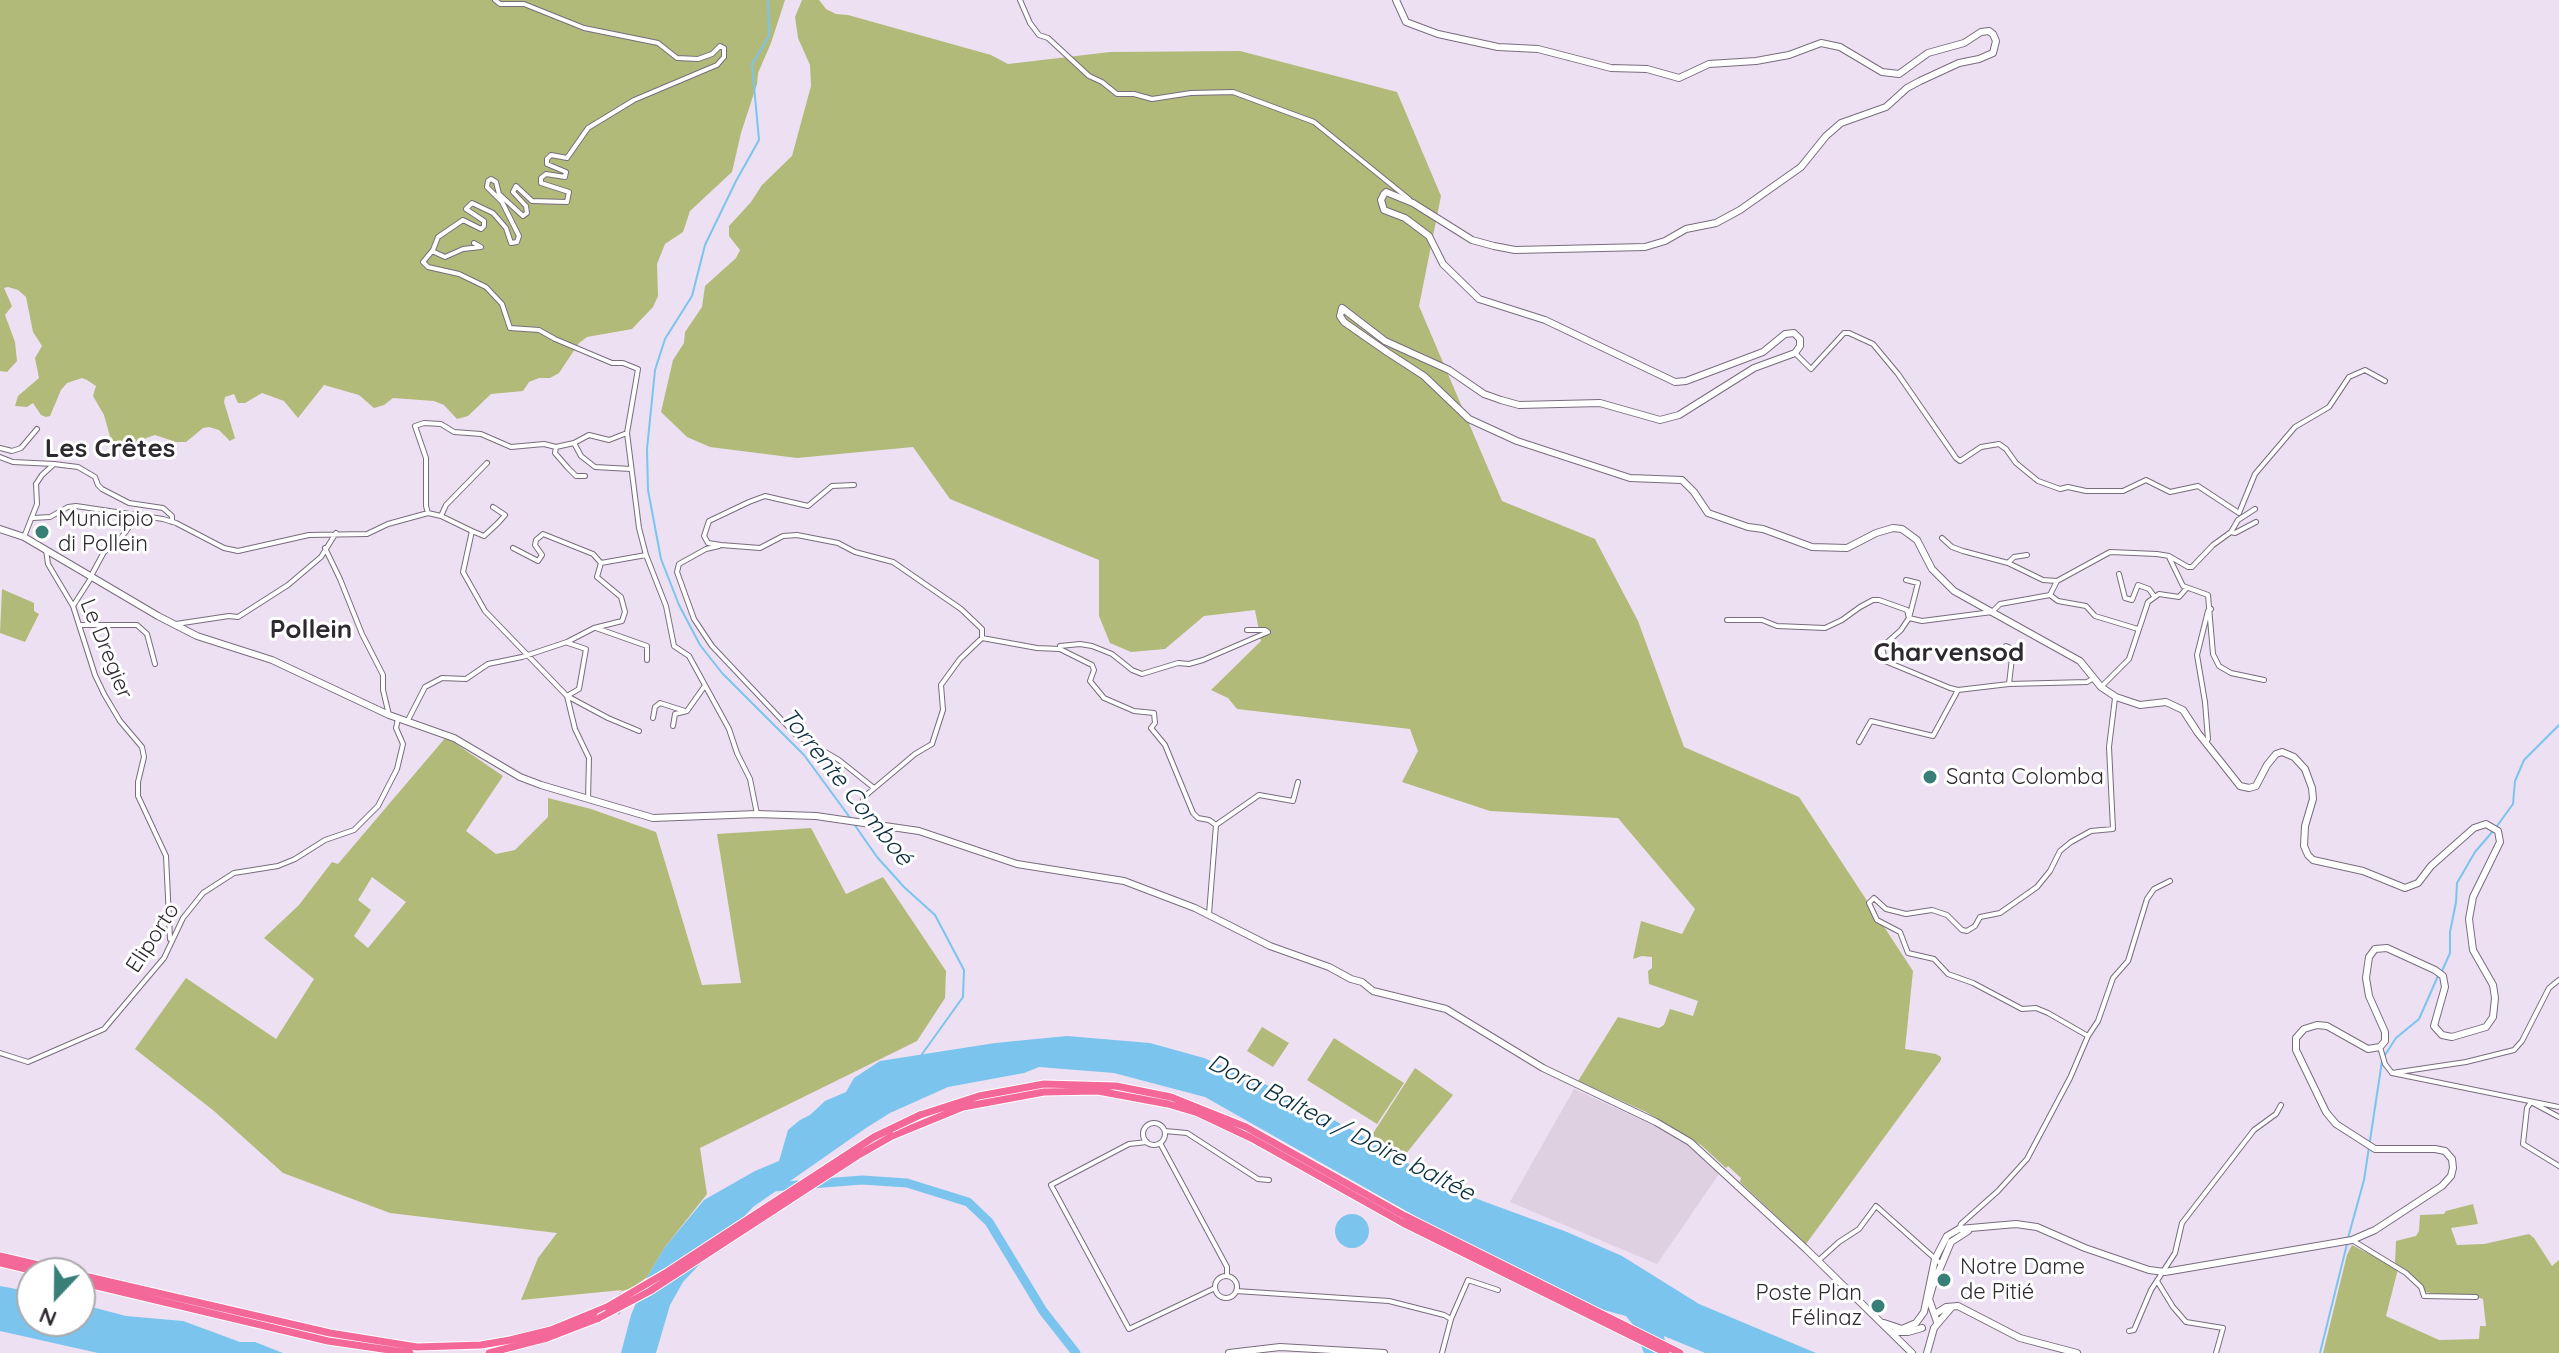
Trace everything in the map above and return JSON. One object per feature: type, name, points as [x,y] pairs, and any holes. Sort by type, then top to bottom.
[{"type":"highway","points":[[96,1279],[330,1333],[417,1347],[481,1345],[510,1340],[551,1330],[607,1307],[667,1272],[874,1137],[920,1115],[979,1096],[1044,1084],[1102,1084],[1171,1097],[1246,1127],[1405,1216],[1680,1353]]},
{"type":"highway","points":[[489,1353],[547,1338],[599,1318],[672,1278],[892,1136],[963,1107],[1044,1092],[1098,1091],[1198,1113],[1251,1138],[1403,1223],[1666,1353]]},
{"type":"highway","points":[[96,1286],[328,1341],[410,1353]]},
{"type":"main road","points":[[1396,0],[1406,22],[1438,34],[1498,47],[1538,49],[1611,68],[1647,69],[1679,78],[1709,64],[1789,55],[1821,43],[1840,47],[1882,72],[1893,75],[1928,53],[1964,43],[1981,32],[1989,31],[1996,41],[1993,53],[1959,63],[1907,88],[1886,107],[1841,123],[1801,167],[1740,210],[1716,223],[1682,230],[1665,241],[1635,249],[1515,250],[1472,240],[1413,203],[1386,192],[1381,197],[1384,210],[1405,218],[1429,236],[1443,264],[1479,299],[1545,320],[1675,382],[1686,381],[1763,352],[1788,333],[1794,333],[1800,339],[1795,353],[1754,368],[1688,411],[1660,420],[1600,403],[1519,405],[1493,398],[1449,370],[1377,336],[1342,308],[1344,322],[1424,376],[1469,419],[1517,441],[1620,476],[1682,480],[1708,513],[1830,549],[1847,548],[1876,533],[1902,529],[1917,540],[1932,569],[1964,598],[2067,653],[2085,666],[2101,687],[2116,697],[2140,705],[2166,702],[2183,710],[2235,781],[2245,788],[2256,786],[2276,754],[2282,752],[2294,757],[2305,769],[2312,788],[2313,799],[2305,826],[2304,846],[2313,860],[2363,871],[2405,888],[2418,883],[2431,866],[2474,828],[2486,824],[2495,828],[2500,842],[2473,897],[2469,919],[2473,950],[2493,985],[2493,1017],[2486,1027],[2452,1037],[2437,1031],[2435,1018],[2445,987],[2443,976],[2387,948],[2375,949],[2369,957],[2366,978],[2369,996],[2385,1032],[2385,1041],[2380,1047],[2368,1049],[2327,1026],[2304,1029],[2296,1038],[2296,1050],[2326,1112],[2336,1124],[2375,1149],[2445,1151],[2452,1159],[2453,1168],[2451,1176],[2442,1186],[2375,1230],[2348,1240],[2165,1272],[2149,1270],[2085,1248],[2037,1227],[2016,1224],[1959,1229],[1947,1236],[1922,1314],[1926,1353]]},
{"type":"main road","points":[[0,529],[24,537],[173,625],[214,643],[272,660],[398,719],[454,738],[520,777],[653,818],[757,814],[865,822],[939,836],[1017,864],[1124,881],[1209,914],[1270,946],[1329,967],[1362,982],[1373,991],[1433,1005],[1460,1015],[1543,1068],[1673,1131],[1705,1154],[1912,1353]]},
{"type":"main road","points":[[1926,1353],[1935,1319],[1929,1299],[1938,1262],[1955,1238],[1976,1229]]},
{"type":"main road","points":[[1892,1331],[1902,1333],[1923,1328],[1953,1306],[1968,1310],[2004,1332],[2029,1342],[2077,1353]]},
{"type":"main road","points":[[1884,1323],[1902,1329],[1914,1324],[1922,1314]]},
{"type":"main road","points":[[1922,1314],[1935,1319]]},
{"type":"main road","points":[[1229,1353],[1280,1347],[1384,1353]]},
{"type":"street","points":[[495,0],[500,4],[524,4],[584,28],[658,43],[677,58],[698,59],[712,54],[720,46],[724,48],[724,57],[717,65],[634,100],[588,128],[567,158],[551,155],[547,164],[566,172],[565,177],[546,174],[541,178],[541,183],[569,192],[567,202],[532,201],[516,186],[513,192],[526,206],[527,213],[523,216],[499,194],[496,182],[488,181],[487,187],[502,202],[519,236],[517,242],[511,243],[506,228],[493,213],[472,203],[466,209],[484,221],[484,226],[481,229],[463,220],[438,237],[423,262],[428,267],[459,274],[486,287],[502,304],[510,328],[539,330],[612,363],[623,363],[638,369],[627,433],[639,528],[646,555],[666,606],[674,646],[689,656],[729,729],[750,779],[757,814]]},
{"type":"street","points":[[1020,0],[1039,35],[1048,38],[1089,76],[1117,94],[1134,94],[1152,99],[1191,93],[1233,92],[1314,122],[1397,191],[1441,220]]},
{"type":"street","points":[[432,251],[445,257],[463,249],[481,247],[474,243]]},
{"type":"street","points":[[1795,353],[1811,369],[1844,333],[1873,344],[1960,461],[1981,447],[1999,444],[2038,481],[2060,489],[2123,491],[2146,480],[2170,492],[2198,486],[2239,513]]},
{"type":"street","points":[[2231,530],[2255,474],[2295,427],[2329,407],[2349,377],[2368,371],[2385,381]]},
{"type":"street","points":[[428,513],[426,458],[415,426],[441,424],[454,432],[481,434],[511,447],[544,444],[556,447],[589,435],[609,440],[627,433]]},
{"type":"street","points":[[0,448],[12,451],[21,448],[37,429]]},
{"type":"street","points":[[574,443],[581,456],[595,467],[631,469]]},
{"type":"street","points":[[556,447],[555,453],[568,468],[576,476],[585,476]]},
{"type":"street","points":[[0,457],[13,462],[78,467],[95,477],[102,489],[129,503],[163,508],[172,516],[172,522]]},
{"type":"street","points":[[441,516],[446,505],[487,463]]},
{"type":"street","points":[[24,537],[37,504],[34,484],[54,464]]},
{"type":"street","points":[[854,485],[832,486],[808,506],[765,496],[709,521],[705,530],[708,543],[760,548],[783,536],[797,535],[838,543],[855,552],[893,562],[961,609],[982,629],[982,638],[960,659],[941,685],[943,710],[932,744],[915,754],[865,796],[860,807],[865,822]]},
{"type":"street","points":[[33,518],[50,517],[76,506],[172,522],[224,548],[238,551],[309,535],[367,534],[388,524],[428,513],[484,536],[505,515],[493,507]]},
{"type":"street","points":[[1942,538],[1952,547],[2008,563],[2043,580],[2057,581],[2110,552],[2169,556],[2184,566],[2192,567],[2238,520],[2255,509]]},
{"type":"street","points":[[73,606],[104,552],[118,542],[137,516]]},
{"type":"street","points":[[2231,530],[2256,522]]},
{"type":"street","points":[[472,531],[463,572],[491,619],[567,696],[639,731]]},
{"type":"street","points":[[173,625],[238,617],[288,585],[321,557],[336,533]]},
{"type":"street","points":[[513,548],[538,561],[542,555],[535,545],[543,534],[593,554],[601,563]]},
{"type":"street","points":[[721,545],[706,549],[679,564],[677,572],[694,619],[712,646],[796,735],[839,760],[874,788]]},
{"type":"street","points":[[325,548],[383,675],[389,715]]},
{"type":"street","name":"Le Dregier","points":[[46,550],[48,564],[73,606],[104,694],[120,721],[142,747],[144,757],[138,796],[166,856],[170,942]]},
{"type":"street","points":[[601,563],[646,555]]},
{"type":"street","points":[[2008,563],[2014,557],[2027,555]]},
{"type":"street","points":[[2169,556],[2179,581],[2186,589],[2207,593],[2216,662],[2225,671],[2264,680]]},
{"type":"street","points":[[407,722],[425,687],[442,678],[466,679],[488,664],[567,642],[594,628],[622,621],[625,612],[621,597],[597,577],[601,563]]},
{"type":"street","points":[[2119,574],[2125,598],[2132,600],[2138,585],[2149,589],[2154,596],[2176,598],[2186,589]]},
{"type":"street","points":[[1906,580],[1918,583],[1909,618],[1901,630],[1884,643],[1881,652],[1885,661],[1958,690],[2009,684],[2087,682],[2094,678]]},
{"type":"street","points":[[2050,595],[2057,581]]},
{"type":"street","points":[[1909,618],[1922,621],[1992,612],[2000,604],[2050,595],[2058,601],[2086,606],[2095,616],[2138,629]]},
{"type":"street","points":[[2101,687],[2129,659],[2145,607],[2154,596]]},
{"type":"street","points":[[1727,620],[1762,620],[1777,626],[1825,628],[1873,600],[1907,610],[1909,618]]},
{"type":"street","points":[[2206,742],[2205,702],[2197,655],[2211,609]]},
{"type":"street","points":[[80,625],[137,625],[141,632],[147,634],[155,664]]},
{"type":"street","points":[[594,628],[647,646],[647,660]]},
{"type":"street","points":[[1060,649],[1060,646],[1080,644],[1092,646],[1112,654],[1142,674],[1178,663],[1203,660],[1268,632],[1247,630]]},
{"type":"street","points":[[982,638],[1060,649],[1092,665],[1094,670],[1090,681],[1104,698],[1134,711],[1154,713],[1155,723],[1151,728],[1165,745],[1193,813],[1216,825]]},
{"type":"street","points":[[567,642],[586,649],[579,689],[567,696]]},
{"type":"street","points":[[2006,646],[2013,649],[2009,684]]},
{"type":"street","points":[[673,726],[675,714],[687,711],[704,687]]},
{"type":"street","points":[[1859,742],[1871,721],[1933,736],[1958,690]]},
{"type":"street","points":[[567,696],[575,729],[589,758],[588,799]]},
{"type":"street","points":[[2088,1036],[2048,1013],[2036,1008],[2022,1009],[1973,983],[1948,974],[1934,959],[1908,953],[1900,932],[1877,920],[1869,903],[1874,898],[1886,909],[1906,914],[1932,910],[1947,915],[1967,931],[1975,926],[1980,917],[2000,913],[2037,887],[2060,851],[2071,842],[2091,831],[2113,829],[2109,747],[2116,697]]},
{"type":"street","points":[[653,718],[655,707],[660,703],[687,711]]},
{"type":"street","name":"Eliporto","points":[[0,1053],[28,1062],[104,1029],[164,958],[183,918],[203,893],[234,873],[255,871],[295,859],[311,846],[354,830],[378,806],[403,754],[403,744],[396,728],[398,719]]},
{"type":"street","points":[[1216,825],[1259,795],[1293,801],[1298,782]]},
{"type":"street","points":[[1209,914],[1216,825]]},
{"type":"street","points":[[1959,1229],[2027,1159],[2102,1014],[2113,978],[2131,954],[2147,899],[2154,889],[2170,881]]},
{"type":"street","points":[[2392,1073],[2466,1062],[2514,1050],[2522,1041],[2549,988],[2559,980]]},
{"type":"street","points":[[2380,1047],[2385,1064],[2392,1073],[2559,1107]]},
{"type":"street","points":[[2531,1102],[2559,1117]]},
{"type":"street","points":[[2531,1102],[2527,1108],[2523,1144],[2559,1166]]},
{"type":"street","points":[[2129,1331],[2134,1330],[2157,1281],[2165,1272],[2179,1243],[2182,1223],[2254,1130],[2276,1114],[2281,1105]]},
{"type":"street","points":[[1147,1142],[1144,1135],[1149,1125],[1160,1125],[1165,1131],[1187,1133],[1258,1179],[1269,1180]]},
{"type":"street","points":[[1165,1131],[1160,1143],[1129,1144],[1051,1185],[1129,1329],[1215,1288]]},
{"type":"street","points":[[1160,1143],[1227,1267],[1227,1276]]},
{"type":"street","points":[[1818,1261],[1859,1229],[1876,1206],[1938,1262]]},
{"type":"street","points":[[2348,1240],[2406,1273],[2421,1287],[2424,1296],[2476,1297]]},
{"type":"street","points":[[1227,1276],[1217,1281],[1215,1288],[1218,1294],[1225,1297],[1236,1291],[1389,1301],[1451,1319]]},
{"type":"street","points":[[1227,1276],[1235,1281],[1236,1291]]},
{"type":"street","points":[[1442,1353],[1451,1319],[1468,1280],[1498,1290]]},
{"type":"street","points":[[2157,1281],[2186,1322],[2223,1328],[2216,1353]]},
{"type":"shaded area","points":[[1574,1089],[1659,1128],[1691,1147],[1719,1174],[1657,1264],[1510,1202]]},
{"type":"green space","points":[[0,0],[785,0],[758,73],[732,172],[690,211],[683,232],[665,244],[657,264],[658,296],[653,307],[632,329],[587,337],[579,343],[559,373],[529,382],[523,391],[491,394],[468,416],[457,419],[444,405],[434,401],[393,398],[374,408],[359,395],[324,385],[298,418],[284,401],[262,393],[245,403],[238,403],[234,394],[225,397],[224,402],[235,438],[230,441],[219,430],[209,427],[203,428],[186,442],[155,435],[146,438],[137,452],[131,454],[111,440],[104,415],[93,396],[96,386],[87,380],[82,378],[67,383],[50,416],[41,415],[33,403],[27,407],[15,406],[18,396],[39,378],[35,358],[42,346],[33,332],[26,297],[8,287],[4,288],[12,306],[5,315],[15,342],[17,361],[7,372],[0,371]]},
{"type":"green space","points":[[802,0],[819,0],[826,9],[836,14],[991,55],[1008,64],[1110,52],[1240,51],[1397,92],[1441,196],[1419,306],[1502,501],[1595,539],[1638,621],[1684,747],[1799,797],[1913,971],[1905,1049],[1936,1054],[1941,1060],[1806,1244],[1740,1182],[1741,1178],[1701,1145],[1646,1112],[1578,1081],[1618,1017],[1659,1028],[1664,1025],[1670,1009],[1693,1016],[1698,1001],[1649,984],[1648,971],[1652,968],[1652,957],[1633,959],[1641,921],[1682,934],[1695,909],[1618,818],[1490,811],[1402,782],[1418,751],[1410,729],[1237,709],[1228,698],[1211,690],[1261,641],[1255,610],[1204,616],[1165,649],[1131,652],[1110,643],[1099,616],[1099,560],[950,499],[913,447],[797,458],[710,447],[687,437],[661,412],[673,360],[684,343],[685,332],[702,307],[705,286],[736,258],[740,250],[729,236],[729,226],[762,185],[792,156],[811,86],[810,65],[798,38],[795,17]]},
{"type":"green space","points":[[2,589],[34,603],[34,611],[39,614],[25,642],[0,633]]},
{"type":"green space","points":[[446,737],[503,776],[466,831],[496,854],[515,850],[548,817],[548,798],[591,809],[656,832],[702,985],[741,983],[717,834],[811,828],[846,894],[883,877],[946,971],[945,998],[917,1041],[700,1148],[707,1194],[665,1247],[647,1277],[632,1288],[619,1292],[622,1290],[521,1300],[538,1258],[557,1233],[390,1213],[283,1173],[214,1111],[135,1049],[186,978],[276,1039],[314,979],[264,938],[299,905],[332,862],[338,864]],"holes":[[[372,877],[406,902],[368,948],[354,936],[371,910],[358,900]]]},
{"type":"green space","points":[[1262,1027],[1289,1043],[1273,1067],[1247,1051]]},
{"type":"green space","points":[[1334,1038],[1404,1083],[1377,1124],[1307,1080]]},
{"type":"green space","points":[[1415,1068],[1453,1095],[1405,1155],[1372,1135]]},
{"type":"green space","points":[[2473,1204],[2478,1224],[2451,1228],[2457,1245],[2484,1244],[2529,1234],[2552,1266],[2559,1260],[2559,1353],[2323,1353],[2352,1245],[2398,1269],[2386,1316],[2439,1340],[2479,1339],[2480,1326],[2486,1326],[2483,1299],[2466,1294],[2425,1292],[2421,1284],[2395,1263],[2396,1241],[2416,1236],[2420,1215],[2444,1214]]},
{"type":"water","name":"Dora Baltea / Doire baltée","points":[[1067,1036],[1150,1043],[1204,1058],[1283,1092],[1388,1150],[1442,1186],[1567,1232],[1622,1256],[1699,1304],[1816,1353],[1705,1353],[1664,1336],[1667,1353],[1644,1353],[1626,1316],[1600,1309],[1431,1225],[1205,1097],[1114,1073],[1039,1067],[1024,1073],[948,1087],[890,1113],[866,1128],[753,1207],[683,1282],[670,1305],[656,1353],[621,1353],[631,1315],[647,1277],[665,1247],[704,1200],[779,1161],[788,1130],[825,1101],[846,1092],[854,1078],[880,1061],[995,1043]]},
{"type":"water","points":[[1352,1214],[1364,1219],[1369,1231],[1364,1243],[1352,1248],[1340,1243],[1335,1231],[1340,1219]]},
{"type":"water","points":[[0,1286],[16,1289],[16,1335],[0,1331]]},
{"type":"water","points":[[96,1308],[126,1316],[183,1321],[240,1342],[255,1342],[283,1353],[98,1353],[27,1337],[96,1337]]},
{"type":"waterway","name":"Torrente Comboé","points":[[768,0],[769,36],[752,64],[759,140],[705,245],[692,296],[665,339],[655,370],[647,449],[648,490],[661,559],[679,605],[700,645],[722,673],[804,755],[851,819]]},
{"type":"waterway","points":[[2497,826],[2513,804],[2515,781],[2524,760],[2559,725]]},
{"type":"waterway","name":"Torrente Comboé","points":[[854,824],[877,857],[935,915],[964,970],[963,997],[920,1057]]},
{"type":"waterway","points":[[2442,971],[2450,953],[2457,883],[2475,852],[2493,831]]},
{"type":"waterway","points":[[2385,1055],[2396,1038],[2419,1019],[2438,976]]},
{"type":"waterway","points":[[2348,1238],[2364,1180],[2382,1061]]},
{"type":"waterway","points":[[773,1187],[862,1180],[907,1183],[968,1202],[989,1222],[1043,1311],[1076,1353]]},
{"type":"waterway","points":[[2320,1353],[2347,1244]]},
{"type":"tunnel","points":[[617,1314],[622,1294]]},
{"type":"place","name":"Municipio di Pollein","points":[[42,532]]},
{"type":"place","name":"Santa Colomba","points":[[1930,777]]},
{"type":"place","name":"Notre Dame de Pitié","points":[[1944,1280]]},
{"type":"place","name":"Poste Plan Félinaz","points":[[1878,1306]]},
{"type":"district","name":"Les Crêtes","points":[[110,449]]},
{"type":"district","name":"Pollein","points":[[311,630]]},
{"type":"district","name":"Charvensod","points":[[1949,653]]}]
